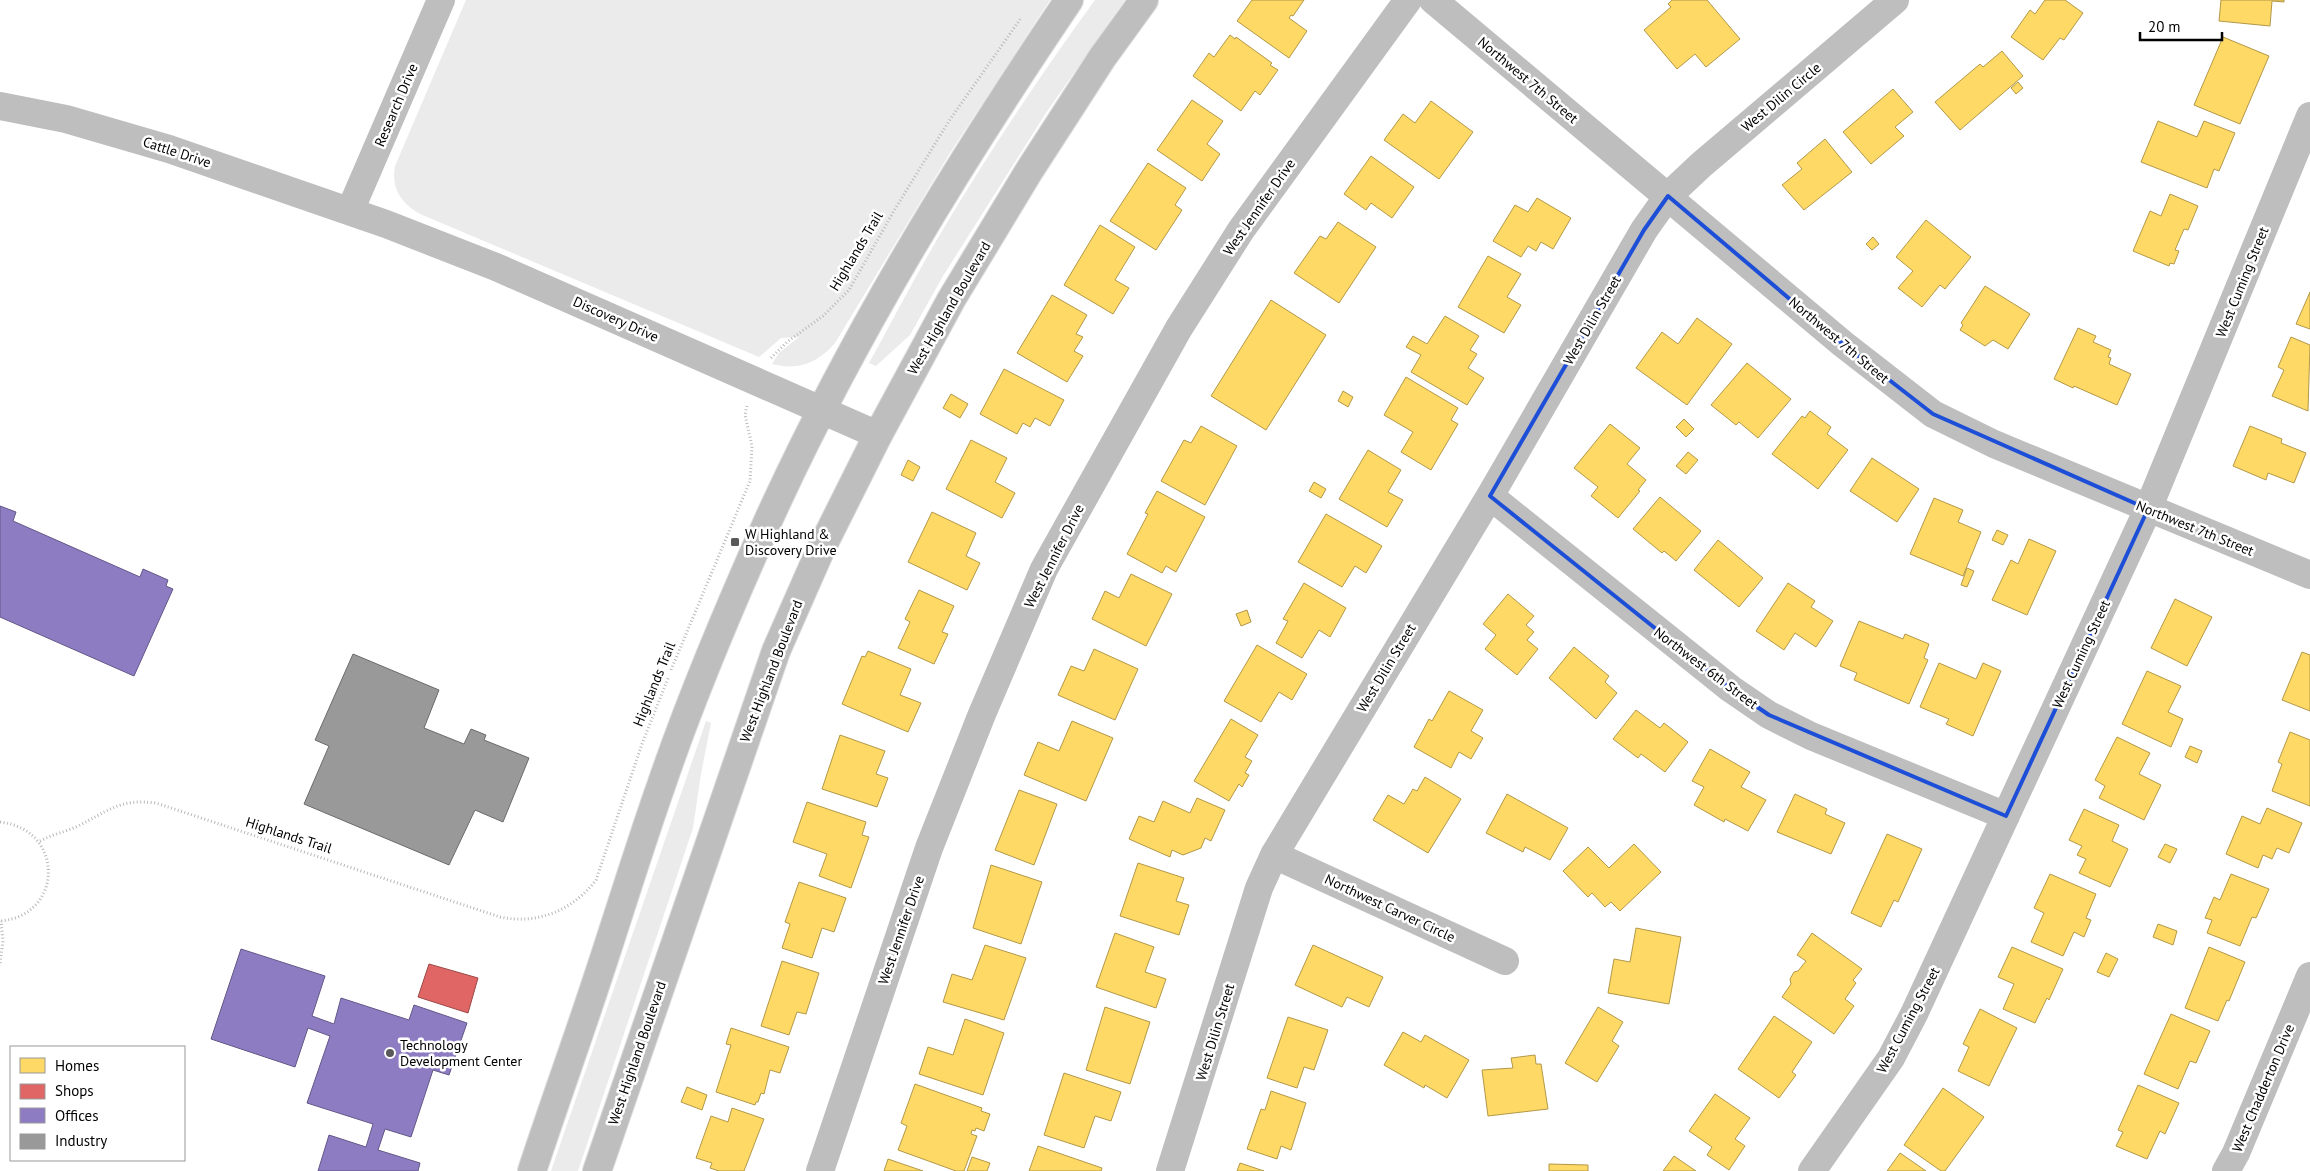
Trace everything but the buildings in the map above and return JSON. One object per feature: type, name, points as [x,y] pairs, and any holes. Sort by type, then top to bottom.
[{"type":"street","name":"Research Drive","points":[[350,210],[441,0]]},
{"type":"street","points":[[532,1171],[663,780],[726,619],[767,523],[821,410],[943,193],[1010,87],[1069,0]]},
{"type":"street","name":"West Highland Boulevard","points":[[597,1171],[776,650],[820,551],[878,435],[952,300],[1029,171],[1102,58],[1144,0]]},
{"type":"street","name":"West Jennifer Drive","points":[[820,1171],[928,848],[982,714],[1044,569],[1179,328],[1241,230],[1408,0]]},
{"type":"street","name":"Northwest 7th Street","points":[[1433,0],[1843,344],[1909,398],[1933,414],[1994,444],[2310,575]]},
{"type":"street","name":"West Dilin Circle","points":[[1668,196],[1701,165],[1895,0]]},
{"type":"street","name":"Cattle Drive","points":[[0,106],[66,119],[138,140],[350,210]]},
{"type":"street","name":"West Cuming Street","points":[[1812,1171],[1891,1058],[1914,1014],[2148,509],[2310,116]]},
{"type":"street","name":"West Dilin Street","points":[[1170,1171],[1259,888],[1274,855],[1490,496],[1644,230],[1668,196]]},
{"type":"street","name":"Discovery Drive","points":[[350,210],[496,266],[878,435]]},
{"type":"street","name":"Northwest 6th Street","points":[[1490,496],[1731,690],[1769,715],[1811,736],[2006,816]]},
{"type":"street","name":"Northwest Carver Circle","points":[[1274,855],[1505,961]]},
{"type":"street","name":"West Chadderton Drive","points":[[2226,1171],[2236,1153],[2310,976]]},
{"type":"path","name":"Highlands Trail","points":[[40,842],[55,833],[76,827],[111,807],[140,800],[165,805],[500,917],[514,920],[540,918],[572,904],[585,894],[596,880],[642,744],[698,604],[745,497],[750,481],[752,446],[745,415],[758,382],[769,360],[787,342],[823,316],[849,290],[949,120],[1022,16]]},
{"type":"path","points":[[0,822],[12,823],[28,830],[40,842],[47,856],[49,872],[47,887],[39,901],[28,912],[13,919],[0,921],[3,941],[0,963]]},
{"type":"highlighted area","points":[[1668,196],[1843,344],[1933,414],[2148,509],[2006,816],[1769,715],[1731,689],[1490,496],[1644,230]]},
{"type":"shaded area","points":[[466,0],[1050,0],[950,153],[835,343],[822,356],[807,364],[781,366],[772,364],[779,353],[799,337],[781,338],[759,357],[420,214],[403,200],[396,188],[395,166]]},
{"type":"shaded area","points":[[1095,0],[1125,0],[1046,113],[943,276],[910,335],[876,366],[869,363],[965,193],[1038,81]]},
{"type":"shaded area","points":[[706,721],[711,723],[693,828],[578,1171],[551,1171]]},
{"type":"place","name":"W Highland & Discovery Drive","points":[[735,542]]},
{"type":"place","name":"Technology Development Center","points":[[390,1053]]}]
